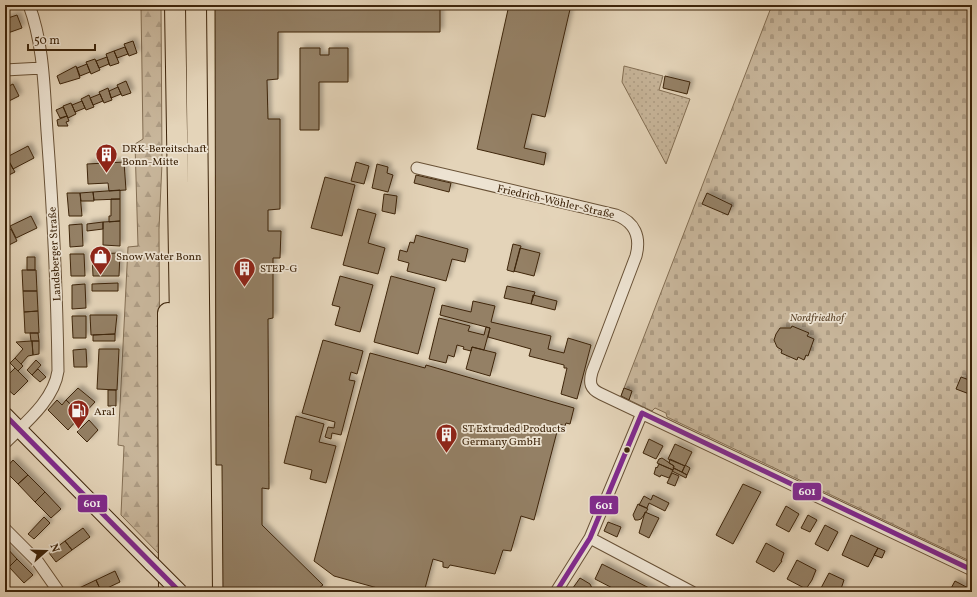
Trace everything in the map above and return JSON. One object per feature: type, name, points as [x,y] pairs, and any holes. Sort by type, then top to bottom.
[{"type":"highway","points":[[168,5],[170,160],[167,263],[169,592]]},
{"type":"highway","points":[[175,5],[180,322],[184,374],[185,592]]},
{"type":"highway","points":[[196,5],[201,592]]},
{"type":"highway","points":[[174,592],[179,440],[178,338],[180,322]]},
{"type":"street","name":"Landsberger Straße","points":[[5,442],[51,393],[58,371],[54,240],[42,68],[38,36],[29,5]]},
{"type":"street","points":[[5,70],[42,68]]},
{"type":"street","name":"Friedrich-Wöhler-Straße","points":[[417,168],[616,215],[626,220],[638,235],[639,245],[589,381],[591,388],[972,570]]},
{"type":"street","points":[[556,592],[590,538],[642,413]]},
{"type":"street","points":[[5,415],[180,592]]},
{"type":"street","points":[[5,529],[38,562],[59,592]]},
{"type":"street","points":[[590,538],[692,592]]},
{"type":"green space","points":[[141,5],[161,5],[162,163],[159,229],[161,556],[121,515],[124,446],[118,445],[128,247],[138,246],[135,144],[143,139]]},
{"type":"green space","name":"Nordfriedhof","points":[[772,5],[972,5],[972,562],[667,417],[666,413],[655,408],[652,411],[621,396]]},
{"type":"green space","points":[[624,66],[663,76],[659,90],[690,99],[666,164],[622,82]]},
{"type":"building","name":"STEP-G","points":[[215,5],[440,5],[440,32],[278,32],[278,79],[267,80],[268,119],[280,119],[280,209],[268,210],[268,231],[281,231],[280,258],[273,258],[273,318],[268,319],[269,489],[262,488],[262,525],[323,585],[319,588],[323,592],[223,592],[222,465],[216,465]]},
{"type":"building","points":[[509,5],[571,5],[545,117],[532,114],[524,148],[546,153],[544,165],[477,149]]},
{"type":"building","points":[[17,15],[22,28],[5,34],[5,19]]},
{"type":"building","points":[[133,41],[137,53],[129,56],[124,44]]},
{"type":"building","points":[[125,47],[128,54],[117,58],[114,51]]},
{"type":"building","points":[[300,48],[320,48],[320,55],[329,55],[329,48],[348,48],[348,82],[319,82],[319,130],[300,130]]},
{"type":"building","points":[[114,51],[119,63],[110,66],[106,54]]},
{"type":"building","points":[[107,57],[109,64],[99,68],[96,61]]},
{"type":"building","points":[[95,59],[100,70],[91,74],[86,62]]},
{"type":"building","points":[[87,64],[90,72],[80,76],[77,68]]},
{"type":"building","points":[[76,66],[80,78],[60,84],[57,76]]},
{"type":"building","points":[[665,76],[690,82],[687,94],[663,88]]},
{"type":"building","points":[[126,81],[131,93],[122,96],[117,85]]},
{"type":"building","points":[[13,84],[19,96],[5,103],[5,88]]},
{"type":"building","points":[[118,87],[121,94],[111,98],[109,91]]},
{"type":"building","points":[[108,88],[112,100],[104,103],[99,92]]},
{"type":"building","points":[[100,94],[103,101],[93,105],[90,98]]},
{"type":"building","points":[[89,95],[94,107],[86,110],[81,99]]},
{"type":"building","points":[[82,101],[85,108],[75,112],[72,105]]},
{"type":"building","points":[[71,103],[76,114],[68,118],[63,106]]},
{"type":"building","points":[[63,107],[67,116],[60,118],[56,110]]},
{"type":"building","points":[[67,116],[69,121],[66,122],[68,126],[58,126],[57,120]]},
{"type":"building","points":[[28,146],[34,158],[13,169],[7,157]]},
{"type":"building","points":[[8,160],[15,172],[5,177],[5,161]]},
{"type":"building","name":"DRK-Bereitschaft Bonn-Mitte","points":[[124,162],[126,190],[109,191],[108,183],[88,184],[87,164]]},
{"type":"building","points":[[356,162],[369,166],[364,184],[351,181]]},
{"type":"building","points":[[377,164],[388,167],[387,173],[393,175],[388,192],[372,188]]},
{"type":"building","points":[[416,175],[451,183],[449,192],[414,183]]},
{"type":"building","points":[[325,177],[355,185],[342,236],[311,228]]},
{"type":"building","points":[[120,190],[120,199],[94,200],[93,192]]},
{"type":"building","points":[[93,192],[94,201],[81,201],[80,193]]},
{"type":"building","points":[[67,193],[80,193],[82,216],[69,216]]},
{"type":"building","points":[[707,193],[732,205],[728,215],[702,204]]},
{"type":"building","points":[[384,194],[397,196],[395,214],[382,211]]},
{"type":"building","points":[[111,199],[120,199],[120,221],[109,222],[109,216],[111,216]]},
{"type":"building","points":[[358,209],[376,214],[368,243],[385,248],[378,274],[343,265]]},
{"type":"building","points":[[31,216],[37,228],[16,238],[10,226]]},
{"type":"building","points":[[120,221],[120,246],[103,245],[103,222]]},
{"type":"building","points":[[103,222],[103,229],[87,231],[87,224]]},
{"type":"building","points":[[82,224],[83,246],[70,247],[69,225]]},
{"type":"building","points":[[11,229],[17,241],[5,247],[5,232]]},
{"type":"building","points":[[416,235],[468,249],[465,262],[452,259],[446,281],[407,271],[409,263],[398,260],[400,250],[407,252],[410,242],[414,243]]},
{"type":"building","points":[[513,244],[521,246],[514,272],[507,270]]},
{"type":"building","points":[[520,248],[540,253],[534,276],[514,271]]},
{"type":"building","points":[[120,253],[119,276],[93,276],[92,254]]},
{"type":"building","points":[[70,254],[84,254],[85,276],[71,276]]},
{"type":"building","points":[[27,257],[35,257],[35,270],[27,270]]},
{"type":"building","points":[[22,270],[36,270],[37,291],[23,291]]},
{"type":"building","points":[[340,276],[373,285],[360,332],[335,325],[340,307],[332,305]]},
{"type":"building","points":[[391,276],[435,288],[418,354],[374,342]]},
{"type":"building","points":[[118,283],[118,291],[92,291],[92,284]]},
{"type":"building","points":[[85,284],[86,308],[72,309],[72,285]]},
{"type":"building","points":[[507,286],[535,292],[531,304],[504,298]]},
{"type":"building","points":[[23,291],[37,291],[38,311],[24,312]]},
{"type":"building","points":[[533,295],[557,301],[555,310],[531,304]]},
{"type":"building","points":[[473,301],[495,306],[491,322],[551,336],[548,349],[564,353],[568,338],[591,345],[577,399],[561,394],[567,368],[564,368],[564,365],[529,356],[531,349],[488,337],[490,328],[440,315],[442,305],[471,312]]},
{"type":"building","points":[[38,311],[39,333],[25,333],[24,312]]},
{"type":"building","points":[[90,315],[117,315],[115,334],[91,335]]},
{"type":"building","points":[[72,316],[86,316],[86,338],[73,338]]},
{"type":"building","points":[[439,318],[470,326],[468,331],[484,335],[486,327],[490,328],[484,350],[472,347],[471,351],[463,349],[464,347],[457,345],[454,357],[448,355],[446,363],[429,359]]},
{"type":"building","points":[[792,326],[809,333],[807,336],[814,339],[808,356],[806,355],[804,360],[798,357],[797,360],[781,353],[782,350],[777,347],[774,340],[780,328],[791,328]]},
{"type":"building","points":[[30,333],[38,333],[39,341],[31,341]]},
{"type":"building","points":[[115,334],[115,341],[93,341],[93,335]]},
{"type":"building","points":[[323,340],[363,351],[357,374],[351,372],[349,380],[355,381],[341,435],[332,433],[331,439],[325,437],[328,427],[334,428],[335,422],[302,413]]},
{"type":"building","points":[[32,341],[33,355],[28,356],[21,364],[15,358],[23,349],[16,342]]},
{"type":"building","points":[[32,341],[39,341],[39,354],[33,355]]},
{"type":"building","points":[[472,347],[496,353],[490,376],[466,369]]},
{"type":"building","points":[[86,349],[87,367],[74,367],[73,350]]},
{"type":"building","points":[[99,349],[119,349],[117,390],[97,389]]},
{"type":"building","name":"ST Extruded Products Germany GmbH","points":[[370,353],[425,368],[426,365],[574,408],[570,424],[566,423],[565,426],[559,424],[534,520],[521,516],[511,551],[503,550],[495,574],[450,565],[448,568],[443,567],[443,562],[433,559],[424,592],[392,592],[334,576],[314,561]]},
{"type":"building","points":[[15,358],[23,366],[18,371],[10,363]]},
{"type":"building","points":[[36,360],[41,365],[32,375],[27,370]]},
{"type":"building","points":[[15,368],[28,381],[14,395],[5,387],[5,374],[7,372],[9,374]]},
{"type":"building","points":[[38,369],[46,377],[40,382],[32,375]]},
{"type":"building","points":[[961,377],[972,381],[972,395],[956,389]]},
{"type":"building","points":[[78,388],[95,402],[82,416],[66,400]]},
{"type":"building","points":[[624,388],[632,391],[629,400],[621,396]]},
{"type":"building","points":[[108,390],[116,390],[116,406],[108,406]]},
{"type":"building","points":[[57,400],[62,405],[66,400],[79,412],[74,417],[77,420],[68,430],[48,410]]},
{"type":"building","points":[[296,416],[324,424],[319,442],[336,446],[326,483],[310,479],[312,470],[284,463]]},
{"type":"building","points":[[89,420],[98,430],[87,442],[77,432]]},
{"type":"building","points":[[649,439],[663,446],[656,459],[643,453]]},
{"type":"building","points":[[675,444],[692,452],[685,466],[668,459]]},
{"type":"building","points":[[662,458],[674,466],[673,470],[657,463],[659,459]]},
{"type":"building","points":[[670,459],[685,466],[682,472],[673,468],[674,466],[669,463]]},
{"type":"building","points":[[13,460],[28,475],[18,484],[5,471]]},
{"type":"building","points":[[659,464],[673,470],[669,478],[661,475],[660,477],[654,474],[656,467],[657,468]]},
{"type":"building","points":[[685,465],[690,468],[687,475],[682,472]]},
{"type":"building","points":[[674,468],[687,475],[686,478],[672,471]]},
{"type":"building","points":[[672,473],[679,476],[675,486],[667,483]]},
{"type":"building","points":[[28,475],[45,492],[35,502],[18,484]]},
{"type":"building","points":[[743,484],[761,492],[733,544],[716,535]]},
{"type":"building","points":[[45,492],[61,509],[51,518],[35,502]]},
{"type":"building","points":[[653,495],[669,503],[665,511],[649,503],[647,508],[639,505],[644,496],[651,500]]},
{"type":"building","points":[[638,504],[648,509],[641,519],[635,520],[633,515]]},
{"type":"building","points":[[786,506],[799,514],[789,532],[776,525]]},
{"type":"building","points":[[645,512],[659,518],[649,538],[639,533]]},
{"type":"building","points":[[808,515],[817,520],[810,532],[801,528]]},
{"type":"building","points":[[44,517],[50,523],[34,539],[28,534]]},
{"type":"building","points":[[608,522],[621,527],[617,537],[604,531]]},
{"type":"building","points":[[825,525],[838,532],[828,551],[815,544]]},
{"type":"building","points":[[83,528],[90,537],[72,550],[65,541]]},
{"type":"building","points":[[851,535],[878,548],[868,567],[842,555]]},
{"type":"building","points":[[65,541],[72,550],[56,562],[49,553]]},
{"type":"building","points":[[766,543],[784,553],[782,561],[774,572],[756,562]]},
{"type":"building","points":[[5,546],[17,559],[9,567],[5,563]]},
{"type":"building","points":[[878,548],[885,551],[882,558],[874,555]]},
{"type":"building","points":[[17,559],[33,575],[24,583],[9,567]]},
{"type":"building","points":[[797,560],[816,570],[806,589],[787,579]]},
{"type":"building","points":[[602,564],[657,592],[620,592],[595,579]]},
{"type":"building","points":[[115,571],[120,582],[101,591],[96,580]]},
{"type":"building","points":[[829,573],[844,580],[840,592],[832,588],[830,592],[821,588]]},
{"type":"building","points":[[580,578],[590,584],[592,588],[586,592],[570,592]]},
{"type":"building","points":[[96,580],[101,591],[78,592],[77,589]]},
{"type":"building","points":[[955,581],[972,590],[972,592],[949,592]]},
{"type":"transit line","name":"601","points":[[642,413],[972,570]]},
{"type":"transit line","name":"601","points":[[556,592],[590,538],[642,413]]},
{"type":"transit line","name":"601","points":[[5,415],[180,592]]},
{"type":"place","name":"DRK-Bereitschaft Bonn-Mitte","points":[[106,174]]},
{"type":"place","name":"Snow Water Bonn","points":[[101,276]]},
{"type":"place","name":"STEP-G","points":[[245,288]]},
{"type":"place","name":"Aral","points":[[79,430]]},
{"type":"place","name":"ST Extruded Products Germany GmbH","points":[[447,454]]}]
